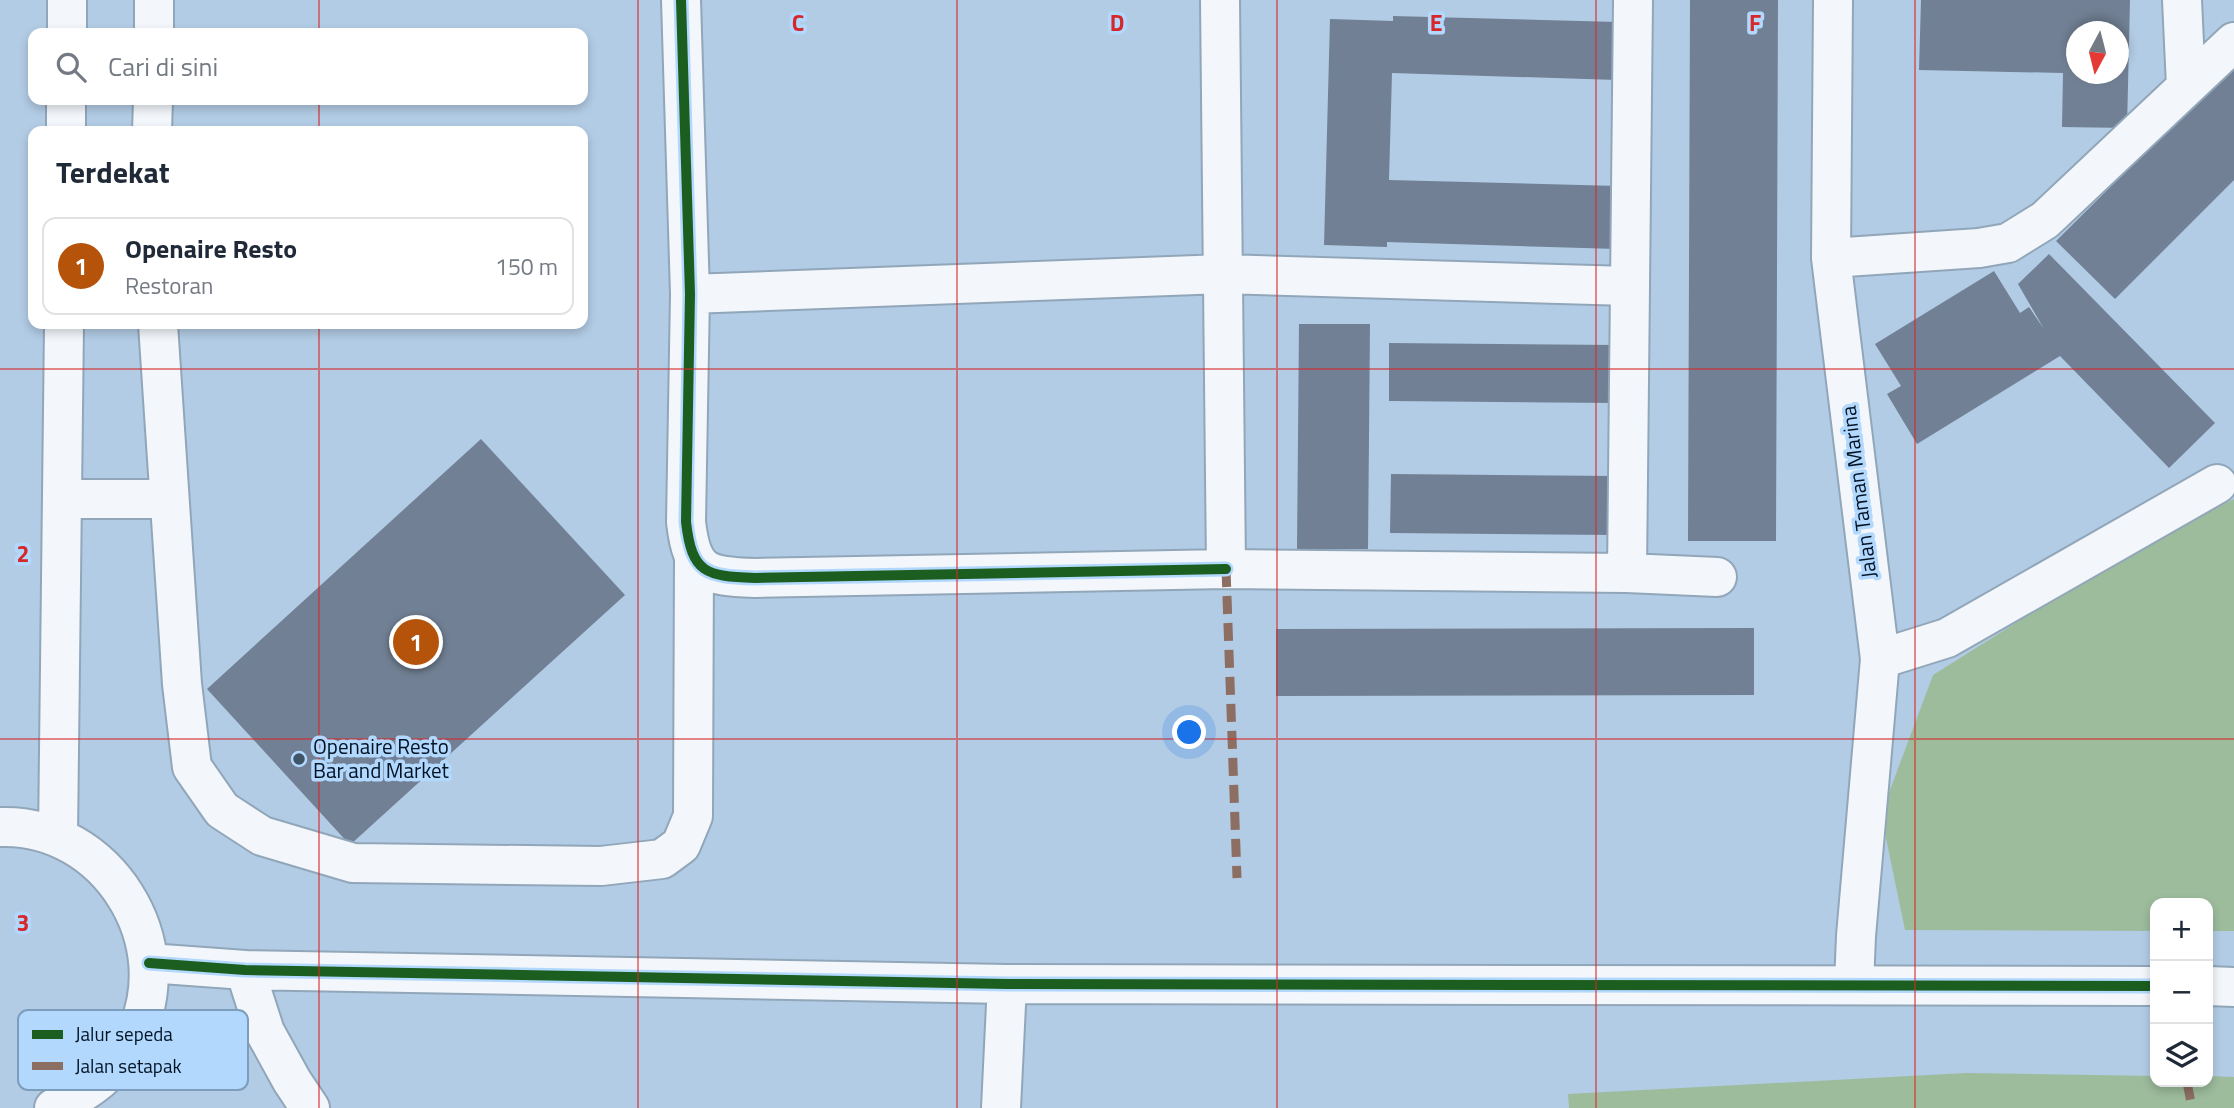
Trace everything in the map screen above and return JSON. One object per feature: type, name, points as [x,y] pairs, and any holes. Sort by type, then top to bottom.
[{"type":"street","points":[[67,0],[67,28]]},
{"type":"street","points":[[154,28],[155,0]]},
{"type":"street","points":[[681,0],[690,294],[686,522],[694,557],[703,570],[715,575],[755,578],[1226,569],[1626,573],[1717,577]]},
{"type":"street","points":[[1220,0],[1226,569]]},
{"type":"street","points":[[1626,573],[1633,0]]},
{"type":"street","name":"Jalan Taman Marina","points":[[1833,0],[1831,258],[1880,659],[1854,984]]},
{"type":"street","points":[[2182,0],[2186,86]]},
{"type":"street","points":[[1831,258],[1979,248],[2008,243],[2045,220],[2234,42]]},
{"type":"street","points":[[66,105],[66,126]]},
{"type":"street","points":[[152,126],[153,105]]},
{"type":"street","points":[[690,294],[1223,274],[1629,286]]},
{"type":"street","points":[[58,837],[64,329]]},
{"type":"street","points":[[158,329],[182,684],[192,767],[222,810],[262,836],[353,863],[601,866],[662,859],[681,845],[693,816],[694,557]]},
{"type":"street","points":[[1880,659],[1947,638],[2217,484]]},
{"type":"street","points":[[62,499],[168,499]]},
{"type":"street","points":[[0,827],[15,827],[58,837],[86,853],[111,874],[130,901],[143,930],[149,963],[143,1010]]},
{"type":"street","points":[[149,963],[245,970],[1007,984],[2150,986]]},
{"type":"street","points":[[245,970],[265,1032],[310,1108]]},
{"type":"street","points":[[1001,1108],[1007,984]]},
{"type":"street","points":[[2213,986],[2234,987]]},
{"type":"street","points":[[58,1107],[87,1090]]},
{"type":"green space","points":[[2234,499],[2234,931],[2213,931],[2213,898],[2150,898],[2150,931],[1905,930],[1881,814],[1933,675],[2122,556]]},
{"type":"green space","points":[[1966,1073],[2150,1076],[2150,1087],[2213,1087],[2213,1076],[2234,1077],[2234,1108],[1569,1108],[1568,1094]]},
{"type":"building","points":[[1690,0],[1778,0],[1776,541],[1688,541]]},
{"type":"building","points":[[1921,0],[2130,0],[2129,43],[2129,21],[2066,21],[2066,84],[2128,84],[2127,128],[2062,127],[2063,73],[1919,70]]},
{"type":"building","points":[[1393,16],[1618,22],[1617,80],[1392,73],[1389,180],[1618,186],[1617,249],[1387,242],[1387,247],[1324,245],[1330,19],[1393,21]]},
{"type":"building","points":[[2234,64],[2234,180],[2115,299],[2056,241]]},
{"type":"building","points":[[2049,254],[2215,423],[2169,468],[2060,356],[1917,444],[1887,394],[1901,386],[1875,344],[1994,271],[2020,313],[2029,307],[2044,329],[2018,284]]},
{"type":"building","points":[[1299,324],[1370,324],[1368,549],[1297,549]]},
{"type":"building","points":[[1389,343],[1616,345],[1616,403],[1389,401]]},
{"type":"building","points":[[481,439],[625,595],[350,845],[207,689]]},
{"type":"building","points":[[1391,474],[1615,476],[1615,535],[1390,533]]},
{"type":"building","points":[[1754,628],[1754,695],[1276,696],[1276,629]]},
{"type":"marked path","points":[[1226,569],[1237,878]]},
{"type":"marked path","points":[[2188,1087],[2192,1108]]},
{"type":"cycle path","points":[[681,0],[690,294],[686,522],[692,552],[704,569],[724,576],[755,578],[1226,569]]},
{"type":"cycle path","points":[[149,963],[245,970],[1007,984],[2150,986]]},
{"type":"place","name":"Openaire Resto","points":[[416,642]]},
{"type":"place","name":"Openaire Resto Bar and Market","points":[[299,759]]}]
